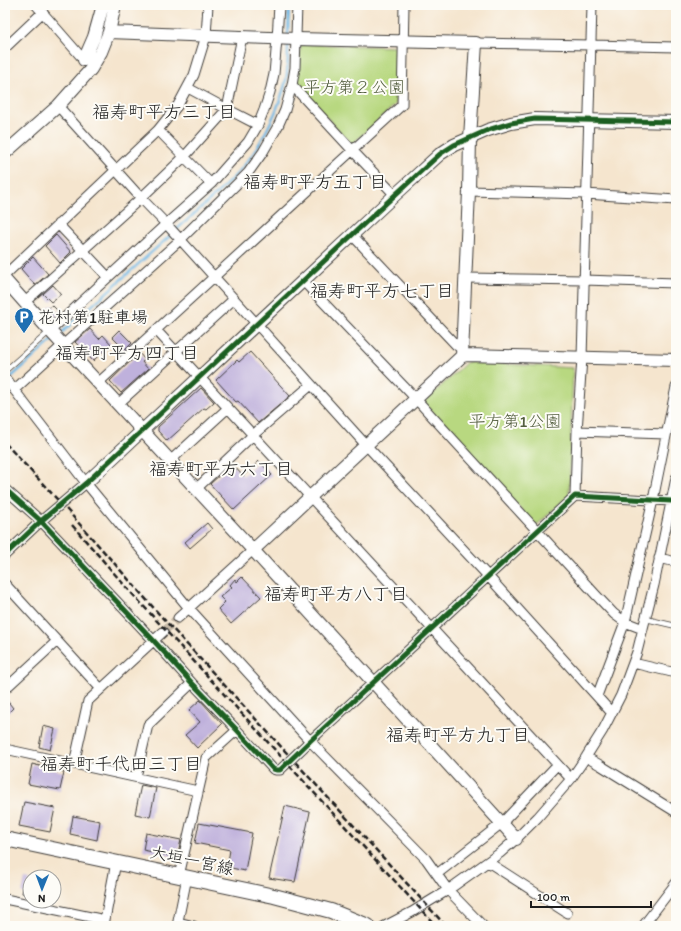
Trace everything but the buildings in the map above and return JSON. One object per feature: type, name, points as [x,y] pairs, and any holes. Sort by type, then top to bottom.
[{"type":"main road","name":"大垣一宮線","points":[[5,839],[274,896],[331,911],[368,926]]},
{"type":"street","points":[[5,48],[40,8],[84,60],[94,37],[103,5]]},
{"type":"street","points":[[5,153],[58,106],[91,69],[101,52],[109,32],[114,5]]},
{"type":"street","points":[[5,275],[158,130],[178,105],[194,75],[206,36],[208,5]]},
{"type":"street","points":[[56,337],[179,238],[248,173],[263,152],[278,126],[285,110],[295,68],[286,39],[279,5]]},
{"type":"street","points":[[297,5],[274,74],[270,92],[258,125],[248,142],[211,184],[167,226],[108,277],[56,337],[10,384],[86,483],[188,607],[310,741],[426,859],[448,890],[483,926]]},
{"type":"street","points":[[98,383],[402,105],[404,5]]},
{"type":"street","points":[[5,489],[42,521],[273,769],[280,770],[575,496],[577,430],[582,358],[592,5]]},
{"type":"street","points":[[109,32],[286,39],[676,48]]},
{"type":"street","points":[[25,302],[141,198],[184,157],[227,109],[242,37]]},
{"type":"street","points":[[178,618],[188,607],[253,550],[416,399],[462,353],[466,278],[470,138],[476,43]]},
{"type":"street","points":[[292,85],[395,195]]},
{"type":"street","points":[[188,88],[258,125]]},
{"type":"street","points":[[58,106],[611,712]]},
{"type":"street","points":[[5,555],[86,483],[440,154],[454,145],[488,130],[512,123],[535,119],[676,122]]},
{"type":"street","points":[[158,130],[211,184]]},
{"type":"street","points":[[469,191],[586,194],[676,200]]},
{"type":"street","points":[[58,224],[108,277]]},
{"type":"street","points":[[352,235],[462,353],[467,355],[676,360]]},
{"type":"street","points":[[466,278],[676,283]]},
{"type":"street","points":[[5,280],[516,839]]},
{"type":"street","points":[[303,281],[416,399],[596,596],[614,614],[625,622],[643,629]]},
{"type":"street","points":[[118,404],[234,299]]},
{"type":"street","points":[[156,330],[571,779]]},
{"type":"street","points":[[196,489],[253,435],[312,384]]},
{"type":"street","points":[[597,696],[625,622],[653,500],[676,387]]},
{"type":"street","points":[[170,461],[228,408]]},
{"type":"street","points":[[577,430],[666,434]]},
{"type":"street","points":[[385,926],[412,912],[448,890],[500,853],[538,817],[571,779],[586,757],[603,730],[621,695],[637,652],[654,585],[676,478]]},
{"type":"street","points":[[575,496],[671,501]]},
{"type":"street","points":[[659,558],[676,562]]},
{"type":"street","points":[[5,584],[100,689]]},
{"type":"street","points":[[74,764],[88,701],[163,632]]},
{"type":"street","points":[[5,688],[57,641]]},
{"type":"street","points":[[633,663],[676,673]]},
{"type":"street","points":[[136,777],[148,725],[192,683]]},
{"type":"street","points":[[194,926],[177,924],[183,877],[198,791],[206,758],[237,730]]},
{"type":"street","points":[[5,749],[198,791]]},
{"type":"street","points":[[586,757],[676,812]]},
{"type":"street","points":[[437,874],[502,823],[557,765]]},
{"type":"street","points":[[5,899],[104,923],[116,862]]},
{"type":"street","points":[[488,862],[567,913]]},
{"type":"street","points":[[643,926],[676,883]]},
{"type":"lane","points":[[5,371],[56,337]]},
{"type":"lane","points":[[646,619],[676,626]]},
{"type":"green space","name":"平方第２公園","points":[[301,44],[398,47],[396,104],[352,144],[296,85]]},
{"type":"green space","name":"平方第1公園","points":[[467,362],[573,368],[569,495],[536,526],[423,403]]},
{"type":"waterway","points":[[288,35],[289,5]]},
{"type":"waterway","points":[[175,231],[218,193],[247,162],[260,142],[275,113],[284,88],[287,73],[288,42]]},
{"type":"waterway","points":[[59,335],[172,234]]},
{"type":"waterway","points":[[8,380],[54,339]]},
{"type":"tunnel","points":[[163,632],[178,618]]},
{"type":"railway","points":[[5,443],[68,511],[159,614],[446,926]]},
{"type":"railway","points":[[72,525],[126,587],[436,926]]},
{"type":"cycle path","points":[[5,555],[41,521],[86,483],[440,154],[454,145],[488,130],[511,123],[535,119],[676,122]]},
{"type":"cycle path","points":[[5,489],[41,521],[273,769],[276,770],[280,770],[575,496],[671,501]]},
{"type":"place","name":"花村第1駐車場","points":[[24,334]]},
{"type":"district","name":"福寿町平方三丁目","points":[[164,112]]},
{"type":"district","name":"福寿町平方五丁目","points":[[315,182]]},
{"type":"district","name":"福寿町平方七丁目","points":[[382,291]]},
{"type":"district","name":"福寿町平方四丁目","points":[[127,353]]},
{"type":"district","name":"福寿町平方六丁目","points":[[221,469]]},
{"type":"district","name":"福寿町平方八丁目","points":[[336,594]]},
{"type":"district","name":"福寿町平方九丁目","points":[[458,735]]},
{"type":"district","name":"福寿町千代田三丁目","points":[[121,764]]}]
